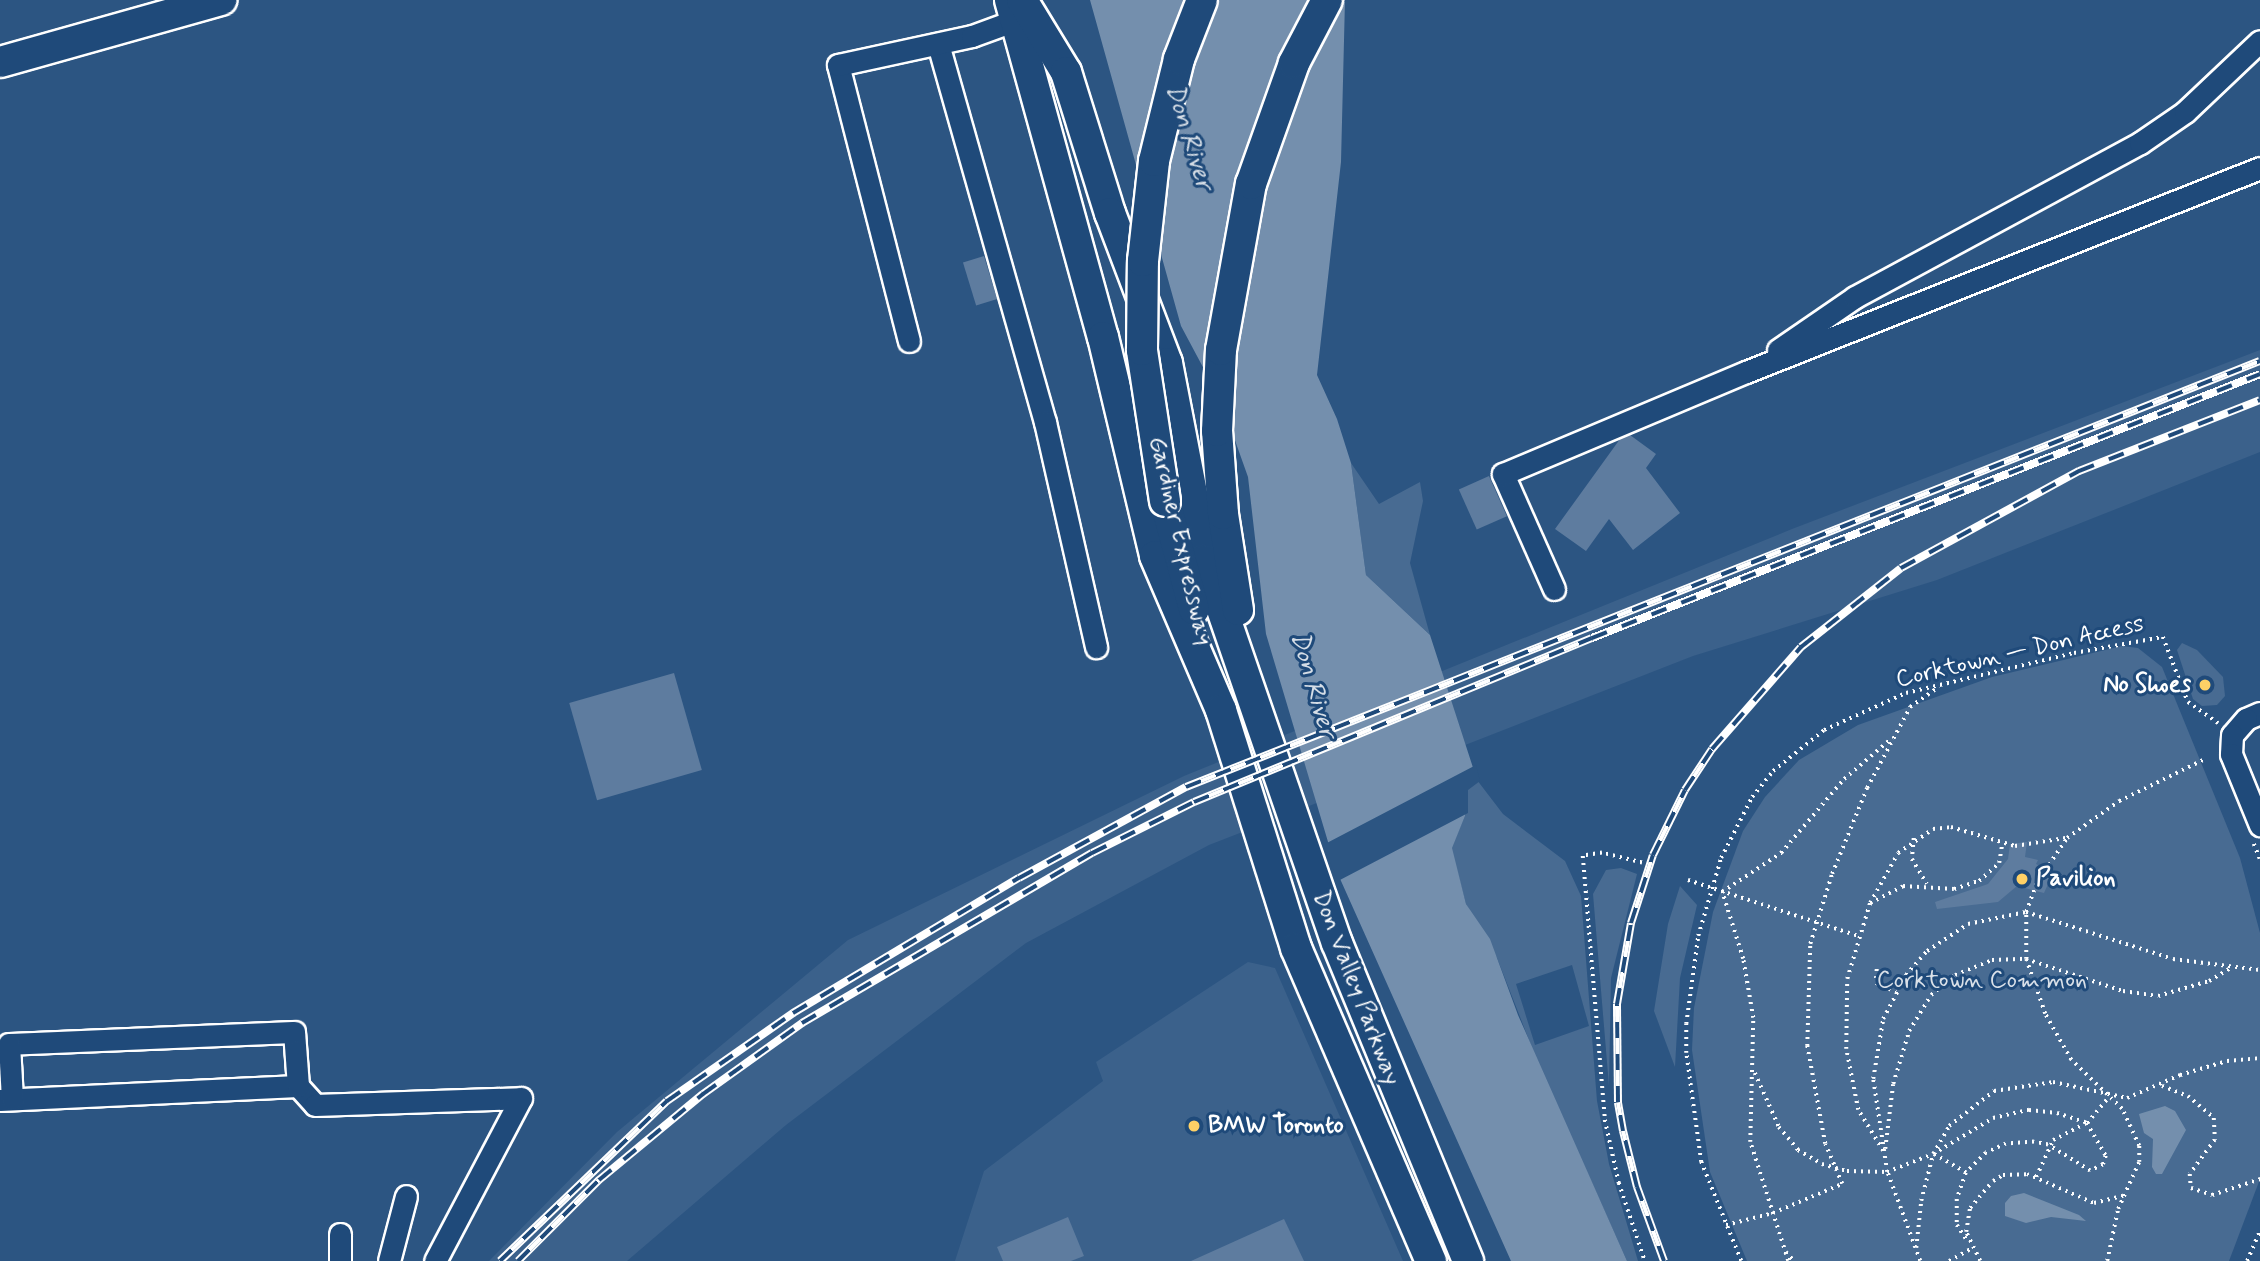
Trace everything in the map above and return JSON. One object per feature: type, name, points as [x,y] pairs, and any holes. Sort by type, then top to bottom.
[{"type":"highway","points":[[0,62],[221,0]]},
{"type":"highway","name":"Gardiner Expressway","points":[[1202,0],[1179,59],[1154,162],[1143,261],[1142,350],[1166,501],[1221,710]]},
{"type":"highway","points":[[1258,710],[1235,596],[1220,473],[1222,350],[1251,184],[1294,63],[1327,0]]},
{"type":"highway","points":[[1016,7],[1066,72],[1105,200],[1167,363],[1205,560],[1258,710]]},
{"type":"highway","points":[[1016,7],[1103,337],[1155,556],[1221,710]]},
{"type":"highway","name":"Don Valley Parkway","points":[[1221,710],[1296,948],[1431,1261]]},
{"type":"highway","name":"Don Valley Parkway","points":[[1258,710],[1370,1031],[1468,1261]]},
{"type":"street","points":[[909,341],[838,65],[938,44],[1016,7]]},
{"type":"street","points":[[1746,372],[1855,297],[2140,144],[2185,112],[2260,41]]},
{"type":"street","points":[[938,44],[1045,422],[1096,647]]},
{"type":"street","points":[[1554,589],[1503,474],[1746,372],[2260,168]]},
{"type":"street","points":[[2260,712],[2246,719],[2232,735],[2231,754],[2260,825]]},
{"type":"street","points":[[298,1086],[6,1100],[9,1044],[294,1032],[298,1086],[315,1105],[521,1098],[435,1261]]},
{"type":"street","points":[[389,1261],[406,1196]]},
{"type":"street","points":[[340,1234],[340,1261]]},
{"type":"path","name":"Corktown — Don Access","points":[[1741,1261],[1701,1162],[1686,1053],[1690,984],[1712,888],[1732,830],[1752,797],[1792,752],[1844,720],[1906,693],[2074,653],[2163,637],[2188,702],[2213,718]]},
{"type":"path","points":[[1726,1225],[1773,1213],[1842,1184],[1814,1099],[1807,1046],[1806,991],[1816,923],[1856,812],[1894,737],[1913,705],[1942,685]]},
{"type":"path","points":[[1722,892],[1777,857],[1844,779],[1894,737]]},
{"type":"path","points":[[1884,1153],[1858,1110],[1848,1070],[1847,979],[1870,903],[1898,853],[1914,837],[1948,827],[2002,844],[2035,846],[2067,838],[2119,802],[2205,759]]},
{"type":"path","points":[[1914,837],[1912,859],[1929,885]]},
{"type":"path","points":[[2067,838],[2036,883],[2026,912],[2026,959],[2057,1038],[2087,1079],[2122,1109],[2139,1146],[2139,1162],[2118,1209],[2107,1261]]},
{"type":"path","points":[[1870,903],[1897,888],[1929,885],[1954,888],[1979,881],[1999,863],[2002,844]]},
{"type":"path","points":[[1642,863],[1602,853],[1583,856],[1605,1120],[1619,1183],[1645,1261]]},
{"type":"path","points":[[1688,880],[1858,936]]},
{"type":"path","points":[[1722,892],[1747,977],[1753,1069],[1750,1142],[1788,1261]]},
{"type":"path","points":[[1920,1261],[1886,1172],[1874,1100],[1873,1062],[1881,1025],[1896,992],[1921,957],[1958,929],[2026,912],[2154,954],[2260,970]]},
{"type":"path","points":[[1884,1153],[1896,1073],[1909,1029],[1927,999],[1972,966],[1999,958],[2026,959],[2148,996],[2184,991],[2233,967]]},
{"type":"path","points":[[1877,969],[1876,983],[1896,992]]},
{"type":"path","points":[[1916,1250],[1920,1201],[1933,1154],[1949,1126],[1997,1090],[2053,1082],[2109,1097],[2127,1098],[2162,1086],[2180,1075],[2225,1061],[2260,1058]]},
{"type":"path","points":[[1753,1069],[1768,1109],[1789,1140],[1813,1160],[1835,1169],[1886,1172],[1933,1154],[1966,1131],[2005,1114],[2047,1111],[2087,1123],[2105,1149],[2105,1162],[2095,1170],[2084,1170],[2049,1146],[2006,1144],[1986,1153],[1966,1173],[1955,1217],[1980,1261]]},
{"type":"path","points":[[2162,1086],[2192,1099],[2215,1122],[2215,1140],[2189,1174],[2191,1188],[2203,1194],[2222,1194],[2260,1179]]},
{"type":"path","points":[[2036,1177],[2049,1146],[2066,1131],[2087,1123],[2109,1097]]},
{"type":"path","points":[[1933,1154],[1966,1173]]},
{"type":"path","points":[[1968,1241],[1969,1208],[1993,1181],[2016,1173],[2036,1177],[2084,1201],[2107,1203],[2123,1196]]},
{"type":"path","points":[[2247,1261],[2260,1230]]},
{"type":"path","points":[[1949,1261],[1971,1249]]},
{"type":"path","points":[[1785,1250],[1794,1261]]},
{"type":"shaded area","points":[[2260,350],[2260,452],[1937,580],[1693,656],[1209,845],[1026,943],[786,1125],[627,1261],[489,1261],[617,1132],[848,940],[1184,776],[1792,529]]},
{"type":"shaded area","name":"BMW Toronto","points":[[1248,962],[1275,968],[1403,1261],[955,1261],[984,1171],[1103,1081],[1096,1062]]},
{"type":"green space","points":[[1351,463],[1379,504],[1420,482],[1423,501],[1410,563],[1430,635],[1366,575]]},
{"type":"green space","points":[[2182,643],[2197,650],[2223,677],[2225,696],[2217,705],[2202,706],[2193,699],[2177,650]]},
{"type":"green space","name":"Corktown Common","points":[[2122,646],[2138,648],[2162,667],[2240,858],[2260,933],[2260,1179],[2229,1261],[1747,1261],[1710,1172],[1692,1050],[1694,1008],[1713,912],[1743,831],[1765,797],[1799,760],[1858,725],[1992,677]]},
{"type":"green space","points":[[1477,780],[1503,814],[1565,861],[1581,896],[1597,1101],[1609,1164],[1638,1261],[1627,1261],[1538,1063],[1497,958],[1466,904],[1451,848],[1465,816],[1464,788]],"holes":[[[1572,965],[1589,1026],[1535,1045],[1516,984]]]},
{"type":"green space","points":[[1621,868],[1637,874],[1611,978],[1609,1086],[1593,894],[1606,870]]},
{"type":"green space","points":[[1680,886],[1697,905],[1680,978],[1675,1067],[1654,1011],[1668,924]]},
{"type":"water","name":"Don River","points":[[1090,0],[1345,0],[1341,162],[1317,375],[1337,419],[1351,463],[1366,575],[1430,635],[1477,780],[1464,788],[1465,816],[1452,848],[1466,904],[1490,939],[1518,1015],[1627,1261],[1511,1261],[1337,872],[1266,634],[1248,477],[1221,401],[1181,326]]},
{"type":"water","points":[[2165,1106],[2175,1111],[2186,1130],[2162,1174],[2156,1174],[2152,1167],[2153,1139],[2144,1133],[2139,1114]]},
{"type":"water","points":[[2024,1193],[2079,1215],[2086,1221],[2051,1217],[2026,1223],[2005,1216],[2005,1203],[2011,1196]]},
{"type":"pier","points":[[1476,765],[1480,781],[1468,790],[1468,813],[1338,881],[1323,845]]},
{"type":"building","points":[[984,256],[997,299],[976,305],[963,262]]},
{"type":"building","points":[[1630,435],[1656,454],[1646,468],[1680,513],[1633,550],[1609,519],[1586,551],[1555,529],[1620,439]]},
{"type":"building","points":[[1489,476],[1507,516],[1477,530],[1459,489]]},
{"type":"building","points":[[674,673],[702,770],[597,800],[569,703]]},
{"type":"building","name":"Pavilion","points":[[2027,842],[2025,857],[2038,860],[2036,864],[2053,873],[2044,893],[2017,886],[1998,902],[1937,909],[1935,902],[1988,884],[2008,859],[2010,844]]},
{"type":"building","points":[[1068,1217],[1084,1256],[1071,1261],[1003,1261],[997,1247]]},
{"type":"building","points":[[1284,1219],[1304,1261],[1191,1261]]},
{"type":"railway","points":[[500,1261],[667,1101],[793,1013],[1019,878],[1186,787],[2260,361]]},
{"type":"railway","points":[[518,1261],[599,1180],[703,1094],[802,1023],[1092,853],[1194,802],[1592,638],[2260,374]]},
{"type":"railway","points":[[1664,1261],[1637,1187],[1623,1131],[1618,1102],[1617,1004],[1631,923],[1653,855],[1685,790],[1712,749],[1801,647],[1901,568],[2079,471],[2260,400]]},
{"type":"place","name":"No Shoes","points":[[2205,685]]},
{"type":"place","name":"Pavilion","points":[[2022,879]]},
{"type":"place","name":"BMW Toronto","points":[[1194,1126]]}]
